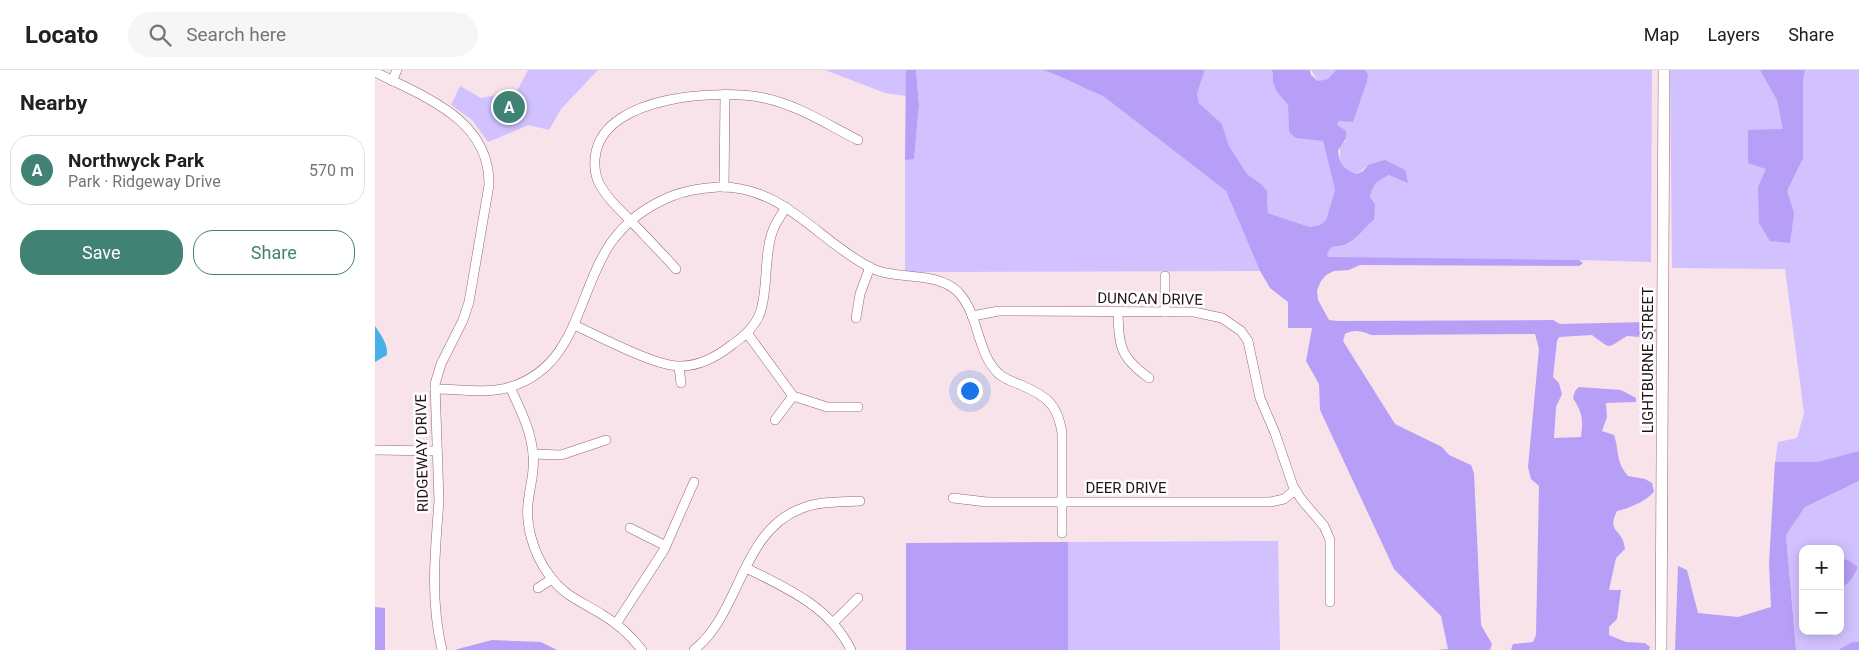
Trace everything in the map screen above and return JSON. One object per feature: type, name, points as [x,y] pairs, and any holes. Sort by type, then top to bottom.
[{"type":"main road","name":"LIGHTBURNE STREET","points":[[1661,650],[1664,70]]},
{"type":"street","points":[[392,81],[397,70]]},
{"type":"street","name":"RIDGEWAY DRIVE","points":[[375,72],[443,107],[462,121],[483,152],[488,168],[489,185],[469,302],[463,320],[441,364],[435,389],[439,501],[436,519],[433,585],[437,628],[443,650]]},
{"type":"street","points":[[676,269],[608,198],[596,175],[594,161],[598,142],[613,124],[645,107],[674,99],[701,95],[725,95],[763,98],[780,102],[858,140]]},
{"type":"street","points":[[724,187],[725,95]]},
{"type":"street","points":[[435,389],[489,390],[510,387],[528,379],[544,368],[561,350],[574,325],[602,259],[615,239],[630,221],[642,211],[675,195],[695,190],[724,187],[755,192],[773,198],[870,268],[888,275],[937,280],[947,284],[957,292],[972,316],[985,354],[995,369],[1005,379],[1037,392],[1047,399],[1055,409],[1060,420],[1062,433],[1061,533]]},
{"type":"street","points":[[574,325],[643,356],[679,366],[693,365],[727,349],[747,333],[762,308],[767,260],[773,231],[786,207]]},
{"type":"street","points":[[857,318],[860,294],[870,268]]},
{"type":"street","points":[[1165,276],[1165,312]]},
{"type":"street","name":"DUNCAN DRIVE","points":[[972,316],[999,311],[1209,314],[1222,318],[1241,331],[1248,341],[1264,411],[1275,433],[1295,490],[1325,526],[1330,540],[1330,602]]},
{"type":"street","points":[[1118,312],[1119,336],[1127,358],[1132,366],[1149,378]]},
{"type":"street","points":[[747,333],[793,396],[827,407],[858,407]]},
{"type":"street","points":[[679,366],[681,383]]},
{"type":"street","points":[[510,387],[527,426],[533,454],[533,472],[528,501],[529,523],[536,551],[543,567],[574,600],[590,607],[616,624],[642,650]]},
{"type":"street","points":[[775,420],[793,396]]},
{"type":"street","points":[[533,454],[572,452],[605,440]]},
{"type":"street","points":[[375,450],[436,451]]},
{"type":"street","points":[[616,624],[649,576],[666,546],[694,482]]},
{"type":"street","name":"DEER DRIVE","points":[[953,498],[987,502],[1269,502],[1284,499],[1295,490]]},
{"type":"street","points":[[694,650],[707,638],[721,619],[760,541],[778,523],[791,513],[817,504],[860,501]]},
{"type":"street","points":[[630,528],[666,546]]},
{"type":"street","points":[[746,568],[807,600],[833,623],[851,650]]},
{"type":"street","points":[[538,588],[552,578]]},
{"type":"street","points":[[833,623],[858,598]]},
{"type":"shaded area","points":[[528,70],[598,70],[561,109],[549,130],[529,125],[488,142],[472,120],[451,105],[460,86],[481,98],[517,91]]},
{"type":"shaded area","points":[[825,70],[906,70],[906,96],[885,93]]},
{"type":"shaded area","points":[[906,70],[916,70],[919,105],[914,159],[905,160]]},
{"type":"shaded area","points":[[916,70],[1042,70],[1103,96],[1226,191],[1260,271],[905,272],[905,160],[914,158],[919,105]]},
{"type":"shaded area","points":[[1042,70],[1205,70],[1197,94],[1199,103],[1222,124],[1229,146],[1247,174],[1267,191],[1268,213],[1310,227],[1320,225],[1326,220],[1335,190],[1323,141],[1296,138],[1289,132],[1288,105],[1274,87],[1273,72],[1271,70],[1310,70],[1311,75],[1318,81],[1328,79],[1336,70],[1365,70],[1368,75],[1367,81],[1353,122],[1339,121],[1337,125],[1345,130],[1346,133],[1346,139],[1338,151],[1340,160],[1345,168],[1357,174],[1368,165],[1385,160],[1405,170],[1408,183],[1389,175],[1376,183],[1370,197],[1375,204],[1374,220],[1351,242],[1332,247],[1327,253],[1328,257],[1579,260],[1583,263],[1579,266],[1360,265],[1349,270],[1334,271],[1326,275],[1321,281],[1317,290],[1318,300],[1329,320],[1553,320],[1560,324],[1647,322],[1657,330],[1647,336],[1627,336],[1609,346],[1592,335],[1559,337],[1553,377],[1559,383],[1562,394],[1556,407],[1554,438],[1581,437],[1581,417],[1579,408],[1573,398],[1575,391],[1579,387],[1621,390],[1636,398],[1636,402],[1606,403],[1607,417],[1602,431],[1614,435],[1619,461],[1628,476],[1645,479],[1652,483],[1654,492],[1637,504],[1617,511],[1614,518],[1614,527],[1624,542],[1625,549],[1616,558],[1609,590],[1621,590],[1617,619],[1609,627],[1609,635],[1626,642],[1645,643],[1650,647],[1649,650],[1511,650],[1513,644],[1533,642],[1536,635],[1539,486],[1531,479],[1528,467],[1539,349],[1535,334],[1371,335],[1355,331],[1345,334],[1343,341],[1395,424],[1442,447],[1449,455],[1471,465],[1474,473],[1481,625],[1492,644],[1490,650],[1437,650],[1448,649],[1441,616],[1394,569],[1320,410],[1319,384],[1306,361],[1312,328],[1288,328],[1288,302],[1270,288],[1260,271],[1226,191],[1103,96]]},
{"type":"shaded area","points":[[1205,70],[1271,70],[1273,72],[1274,86],[1288,105],[1289,132],[1323,141],[1335,190],[1326,220],[1320,225],[1310,227],[1268,213],[1268,201],[1261,184],[1247,174],[1229,146],[1222,124],[1199,103],[1197,94]]},
{"type":"shaded area","points":[[1311,70],[1336,70],[1328,79],[1318,81]]},
{"type":"shaded area","points":[[1364,70],[1652,70],[1651,262],[1328,258],[1327,253],[1332,247],[1352,242],[1374,220],[1370,198],[1372,188],[1376,184],[1389,175],[1407,183],[1368,165],[1357,174],[1347,170],[1342,165],[1340,146],[1346,141],[1337,125]]},
{"type":"shaded area","points":[[1670,70],[1859,70],[1859,451],[1817,462],[1775,462],[1778,442],[1797,438],[1804,413],[1785,269],[1672,268]]},
{"type":"shaded area","points":[[1760,70],[1805,70],[1803,79],[1803,158],[1787,191],[1794,213],[1790,243],[1770,241],[1759,223],[1758,187],[1766,169],[1748,163],[1748,130],[1783,129],[1777,100]]},
{"type":"shaded area","points":[[1859,451],[1859,481],[1805,507],[1786,535],[1796,650],[1675,650],[1678,566],[1687,570],[1698,613],[1738,617],[1771,607],[1769,563],[1775,462],[1817,462]]},
{"type":"shaded area","points":[[1859,481],[1859,642],[1852,642],[1838,650],[1796,650],[1786,535],[1805,507]]},
{"type":"shaded area","points":[[1278,541],[1280,650],[1068,650],[1068,542]]},
{"type":"shaded area","points":[[1068,542],[1068,650],[906,650],[906,543]]},
{"type":"shaded area","points":[[1844,559],[1858,567],[1849,582],[1844,585]]},
{"type":"shaded area","points":[[375,607],[385,608],[385,650],[375,650]]},
{"type":"shaded area","points":[[492,640],[541,642],[557,650],[454,650]]},
{"type":"shaded area","points":[[1852,642],[1859,642],[1859,650],[1838,650]]},
{"type":"water","points":[[375,326],[384,340],[387,355],[375,362]]},
{"type":"place","name":"Northwyck Park","points":[[509,107]]}]
